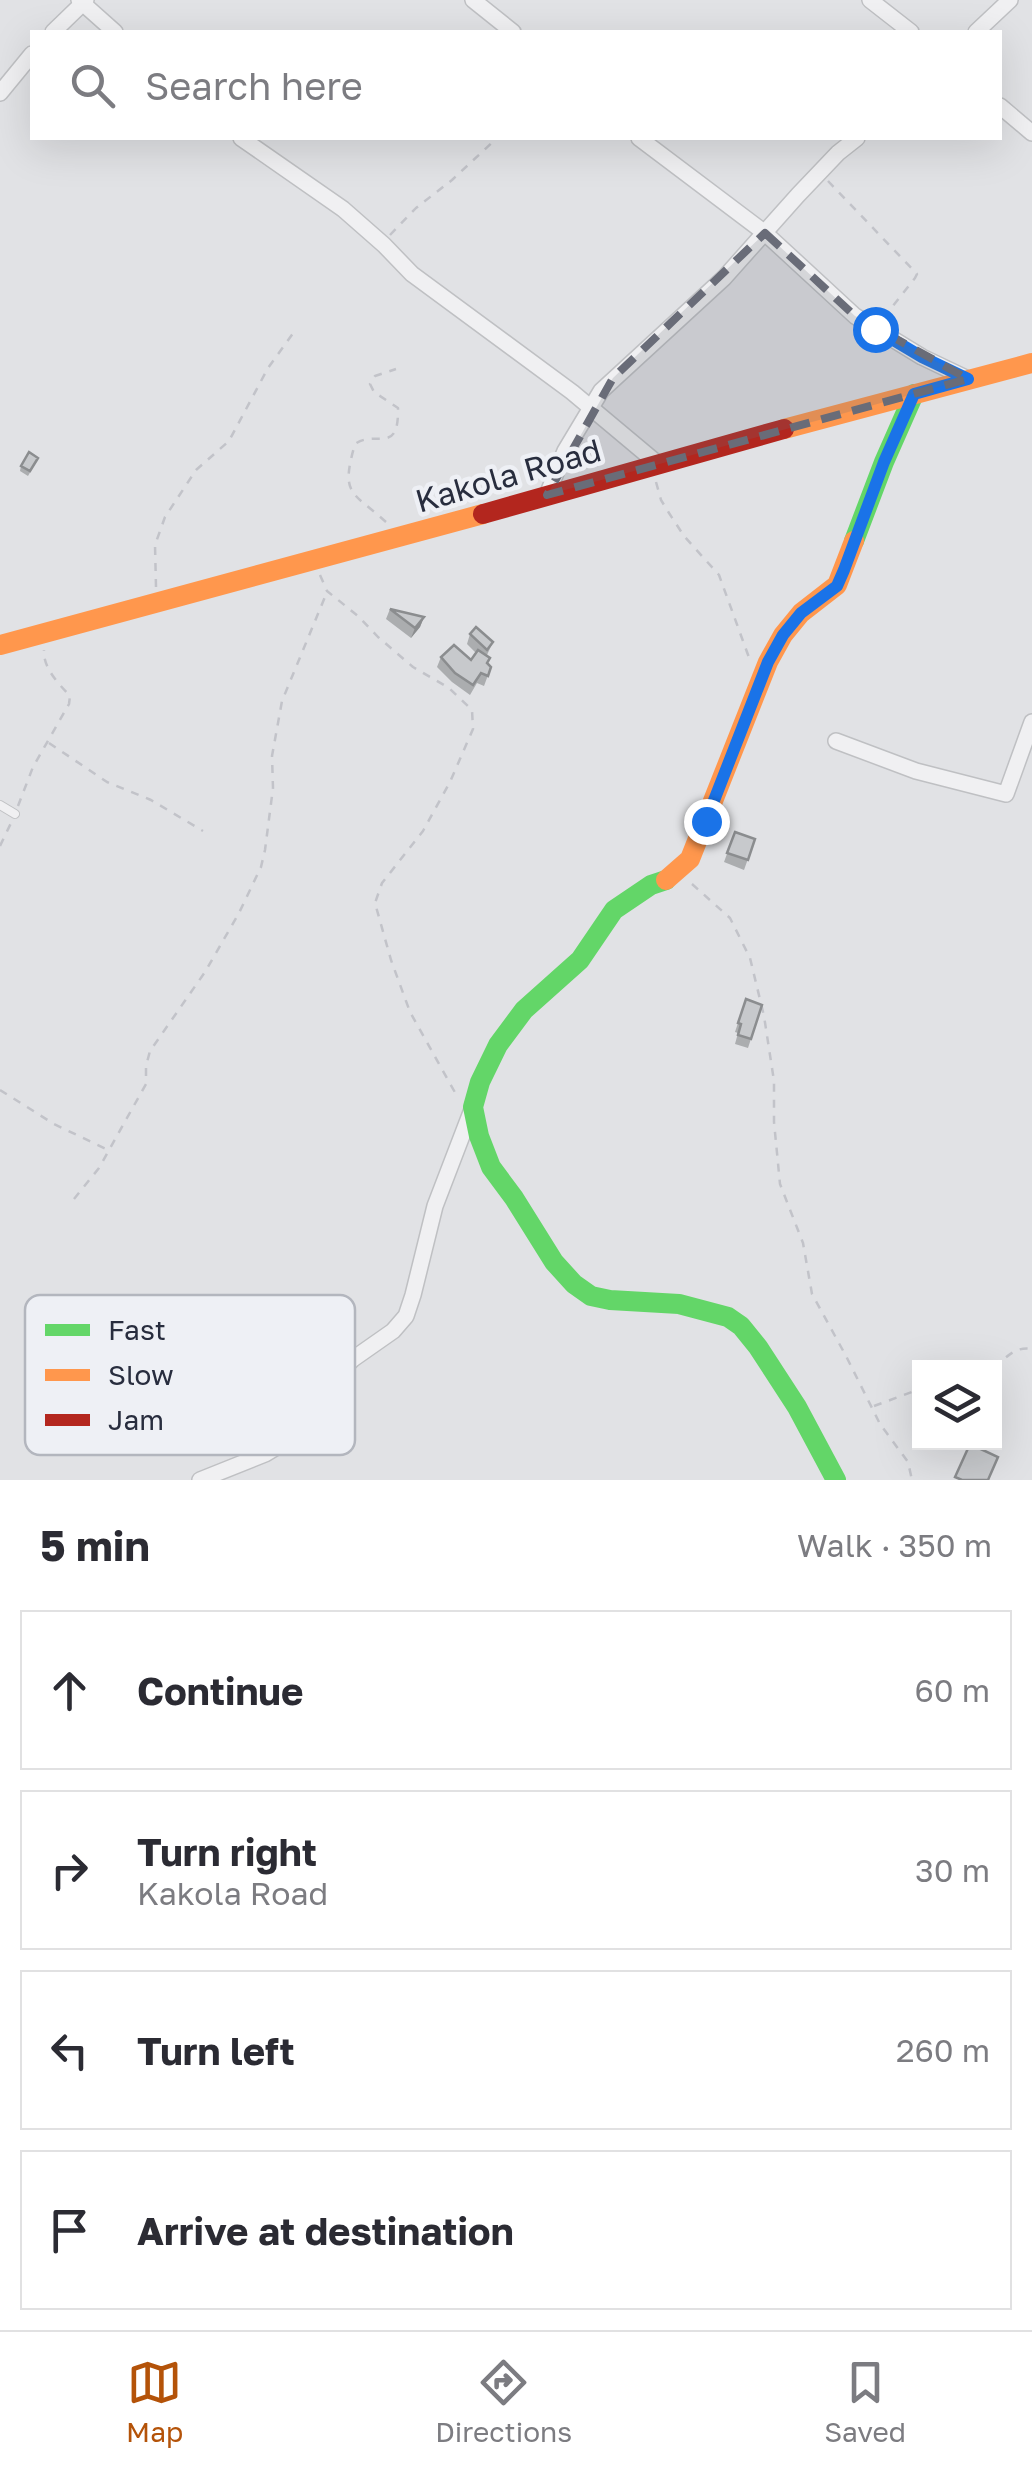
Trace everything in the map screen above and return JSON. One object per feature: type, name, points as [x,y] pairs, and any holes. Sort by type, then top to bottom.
[{"type":"street","points":[[474,0],[510,30]]},
{"type":"street","points":[[870,0],[908,30]]},
{"type":"street","points":[[978,30],[1010,0]]},
{"type":"street","points":[[55,30],[82,1],[113,30]]},
{"type":"street","points":[[0,93],[30,56]]},
{"type":"street","points":[[1002,108],[1032,133]]},
{"type":"street","points":[[245,140],[342,210],[384,244],[412,274],[592,408],[659,464]]},
{"type":"street","points":[[642,140],[766,234],[839,302],[875,329],[968,379]]},
{"type":"street","points":[[547,495],[566,451],[601,391],[712,290],[820,172],[855,140]]},
{"type":"street","name":"Kakola Road","points":[[0,645],[1032,363]]},
{"type":"street","points":[[355,1357],[406,1316],[435,1206],[480,1082],[498,1045],[524,1010],[580,960],[614,910],[651,885],[670,879],[690,859],[758,683],[783,635],[801,613],[837,586],[914,394]]},
{"type":"street","points":[[836,742],[916,771],[1006,794],[1032,722]]},
{"type":"street","points":[[471,1112],[491,1167],[554,1262],[574,1284],[591,1296],[679,1304],[728,1318],[741,1326],[797,1407],[836,1480]]},
{"type":"street","points":[[200,1480],[262,1455]]},
{"type":"lane","points":[[0,804],[15,814]]},
{"type":"path","points":[[384,244],[404,219],[495,140]]},
{"type":"path","points":[[820,172],[916,274],[875,329]]},
{"type":"path","points":[[158,603],[154,558],[165,517],[196,470],[229,441],[268,368],[294,332]]},
{"type":"path","points":[[396,369],[375,376],[370,384],[374,392],[398,408],[392,436],[386,440],[364,438],[355,444],[348,481],[353,495],[404,535]]},
{"type":"path","points":[[659,464],[656,483],[661,500],[684,536],[719,576],[758,683]]},
{"type":"path","points":[[313,560],[328,591],[378,638],[449,688],[472,710],[472,729],[450,782],[424,831],[382,883],[375,903],[410,1012],[471,1112]]},
{"type":"path","points":[[74,1199],[100,1168],[146,1084],[150,1051],[205,972],[261,867],[273,788],[272,756],[282,701],[328,591]]},
{"type":"path","points":[[0,846],[34,767],[69,704],[70,696],[49,670],[44,657],[44,633]]},
{"type":"path","points":[[47,742],[107,782],[152,800],[203,831]]},
{"type":"path","points":[[690,859],[691,882],[730,918],[750,958],[774,1082],[780,1184],[803,1243],[812,1294],[880,1424],[908,1462],[912,1480]]},
{"type":"path","points":[[0,1090],[54,1124],[108,1151]]},
{"type":"path","points":[[1002,1361],[1014,1350],[1032,1349]]},
{"type":"path","points":[[872,1406],[912,1392]]},
{"type":"highlighted area","points":[[765,233],[855,316],[968,379],[547,495],[613,378]]},
{"type":"building","points":[[29,452],[38,458],[30,471],[21,466]]},
{"type":"building","points":[[390,609],[424,617],[415,628]]},
{"type":"building","points":[[476,627],[493,642],[487,650],[470,634]]},
{"type":"building","points":[[454,645],[471,660],[478,650],[490,658],[488,676],[481,673],[473,685],[455,673],[441,657]]},
{"type":"building","points":[[735,832],[755,839],[748,860],[727,853]]},
{"type":"building","points":[[746,999],[762,1005],[751,1039],[738,1035]]},
{"type":"building","points":[[967,1450],[983,1450],[998,1457],[988,1480],[955,1477]]},
{"type":"traffic: fast","points":[[854,541],[914,394]]},
{"type":"traffic: fast","points":[[666,880],[651,885],[614,910],[580,960],[524,1010],[498,1045],[473,1107],[479,1136],[491,1167],[554,1262],[574,1284],[591,1296],[679,1304],[728,1317],[741,1326],[797,1407],[836,1480]]},
{"type":"traffic: slow","points":[[784,429],[1032,363]]},
{"type":"traffic: slow","points":[[0,645],[483,514]]},
{"type":"traffic: slow","points":[[666,880],[690,859],[768,662],[801,613],[837,585],[854,541]]},
{"type":"traffic: jam","points":[[483,514],[784,429]]},
{"type":"route","points":[[706,821],[758,683],[783,635],[801,613],[837,586],[914,394],[968,379],[875,329]]}]
